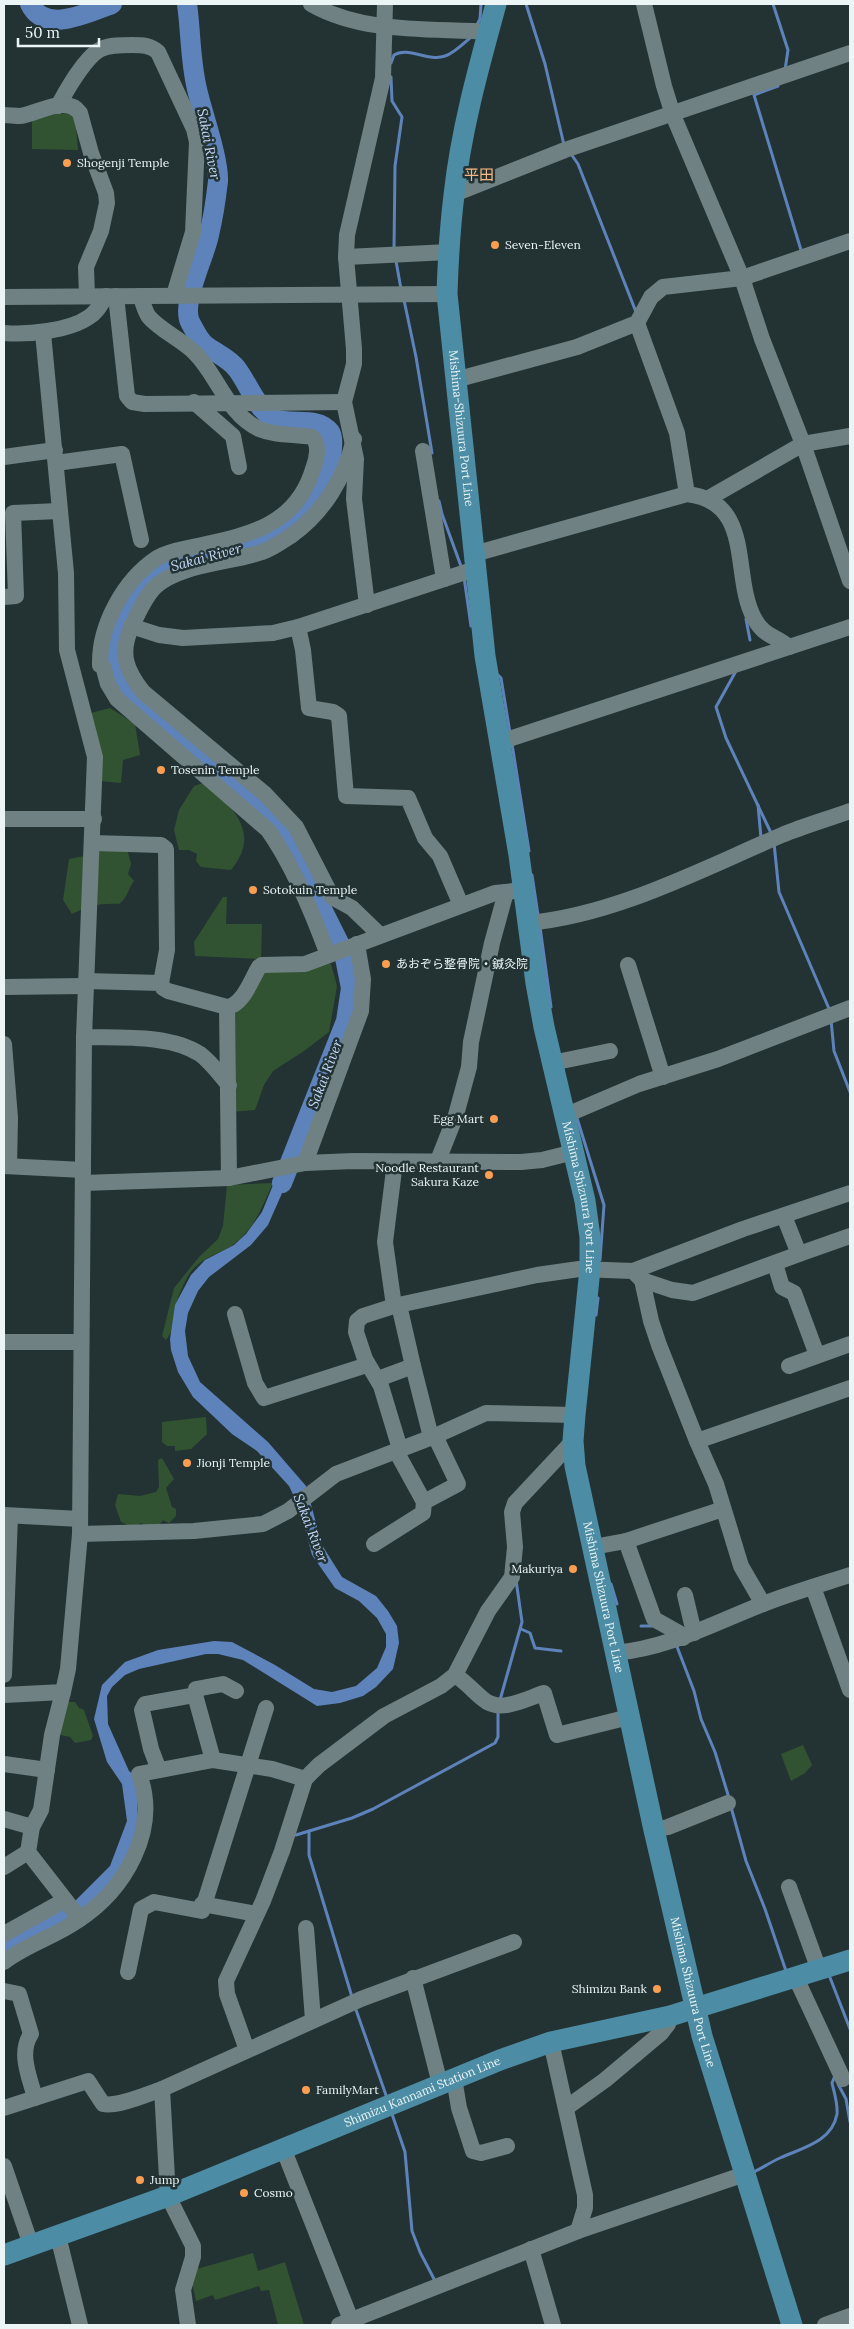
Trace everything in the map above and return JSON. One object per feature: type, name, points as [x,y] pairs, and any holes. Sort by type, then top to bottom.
[{"type":"main road","name":"Mishima-Shizuura Port Line","points":[[496,4],[471,102],[454,194],[447,294],[485,656],[508,740]]},
{"type":"main road","name":"Mishima Shizuura Port Line","points":[[508,740],[515,891],[528,923],[538,992],[564,1116],[585,1201],[590,1237],[590,1269],[574,1415],[573,1441],[575,1466],[654,1830],[695,2008],[792,2325]]},
{"type":"main road","name":"Shimizu Kannami Station Line","points":[[4,2255],[168,2196],[447,2081],[551,2042],[670,2016],[850,1960]]},
{"type":"street","points":[[310,4],[338,17],[385,28],[489,32]]},
{"type":"street","points":[[367,605],[354,499],[357,472],[354,439],[344,402],[354,364],[346,257],[347,234],[383,78],[385,4]]},
{"type":"street","points":[[644,4],[664,86],[673,114],[742,278],[762,339],[803,444],[850,581]]},
{"type":"street","points":[[58,106],[85,64],[98,50],[109,46],[144,45],[153,47],[158,52],[194,129],[197,142],[193,232],[176,295]]},
{"type":"street","points":[[454,194],[565,150],[850,53]]},
{"type":"street","points":[[4,115],[20,116],[58,106],[72,106],[80,113],[91,153],[106,193],[106,216],[86,267],[87,296]]},
{"type":"street","points":[[455,380],[577,346],[637,323],[651,297],[663,286],[742,278],[850,242]]},
{"type":"street","points":[[346,257],[449,252]]},
{"type":"street","points":[[4,297],[447,294]]},
{"type":"street","points":[[4,334],[42,333],[86,319],[97,311],[111,296]]},
{"type":"street","points":[[111,296],[129,400],[145,404],[194,402],[344,402]]},
{"type":"street","points":[[140,296],[148,317],[195,353],[245,420],[259,429],[275,434],[312,436],[317,445],[315,463],[306,488],[298,501],[270,524],[252,534],[159,556],[139,571],[126,588],[106,629],[100,654],[100,665],[103,666],[108,684],[117,699],[268,830],[284,855],[330,954]]},
{"type":"street","points":[[637,323],[677,433],[687,494]]},
{"type":"street","points":[[42,333],[66,573],[67,650],[95,757],[84,1037],[80,1527],[68,1669],[52,1735],[41,1810],[32,1827],[28,1852],[80,1919]]},
{"type":"street","points":[[194,402],[233,436],[240,467]]},
{"type":"street","points":[[709,498],[803,444],[850,436]]},
{"type":"street","points":[[330,898],[302,837],[290,819],[265,794],[143,692],[130,675],[125,661],[125,647],[138,613],[156,587],[171,577],[187,571],[264,552],[292,535],[313,518],[333,492],[349,460],[354,439]]},
{"type":"street","points":[[423,450],[444,579]]},
{"type":"street","points":[[4,457],[122,454],[141,540]]},
{"type":"street","points":[[132,626],[159,636],[183,638],[274,634],[298,628],[444,579],[474,562],[687,494],[709,498],[722,508],[734,531],[742,559],[748,599],[756,620],[766,634],[789,647]]},
{"type":"street","points":[[4,597],[16,596],[13,513],[59,511]]},
{"type":"street","points":[[508,740],[850,627]]},
{"type":"street","points":[[298,628],[303,650],[309,708],[333,712],[339,716],[346,796],[408,798],[425,838],[440,856],[461,905]]},
{"type":"street","points":[[528,923],[553,921],[581,915],[687,878],[784,834],[850,810]]},
{"type":"street","points":[[4,819],[94,819]]},
{"type":"street","points":[[93,843],[161,845],[166,848],[167,950],[162,983],[163,988],[227,1007],[238,1002],[262,965],[299,965],[495,893],[515,891],[474,1025],[469,1067],[456,1115],[437,1163]]},
{"type":"street","points":[[307,902],[330,898],[352,908],[380,935]]},
{"type":"street","points":[[302,1163],[361,1011],[363,979],[354,945]]},
{"type":"street","points":[[628,965],[647,1021],[663,1078]]},
{"type":"street","points":[[4,987],[86,983],[162,983]]},
{"type":"street","points":[[227,1007],[229,1178]]},
{"type":"street","points":[[564,1116],[640,1084],[663,1078],[780,1036],[850,1008]]},
{"type":"street","points":[[84,1037],[142,1037],[184,1047],[206,1059],[229,1085]]},
{"type":"street","points":[[4,1044],[10,1118],[7,1166],[83,1177],[229,1178],[302,1163],[521,1162],[542,1160],[574,1152]]},
{"type":"street","points":[[552,1062],[610,1051]]},
{"type":"street","points":[[395,1162],[385,1242],[397,1306],[433,1436],[458,1484],[424,1502]]},
{"type":"street","points":[[638,1275],[734,1232],[850,1194]]},
{"type":"street","points":[[784,1216],[799,1254]]},
{"type":"street","points":[[374,1544],[423,1513],[424,1502],[398,1450],[378,1379],[367,1365],[356,1332],[357,1321],[363,1316],[397,1306],[537,1275],[590,1269],[638,1275],[678,1292],[694,1293],[850,1236]]},
{"type":"street","points":[[775,1264],[782,1287],[794,1293],[817,1355]]},
{"type":"street","points":[[638,1275],[651,1321],[696,1441],[712,1473],[741,1566],[763,1604]]},
{"type":"street","points":[[235,1314],[255,1383],[264,1398],[367,1365]]},
{"type":"street","points":[[4,1342],[81,1342]]},
{"type":"street","points":[[789,1366],[850,1344]]},
{"type":"street","points":[[378,1379],[413,1366]]},
{"type":"street","points":[[696,1441],[850,1388]]},
{"type":"street","points":[[4,1676],[7,1515],[80,1527],[194,1531],[257,1525],[279,1518],[336,1474],[486,1413],[574,1415]]},
{"type":"street","points":[[247,2050],[227,1994],[226,1981],[282,1851],[305,1779],[319,1765],[384,1716],[441,1686],[455,1676],[488,1611],[512,1577],[515,1547],[512,1512],[515,1503],[573,1441]]},
{"type":"street","points":[[593,1547],[626,1541],[723,1509]]},
{"type":"street","points":[[626,1541],[654,1619],[679,1633],[689,1636]]},
{"type":"street","points":[[615,1653],[652,1647],[689,1636],[763,1604],[850,1575]]},
{"type":"street","points":[[813,1588],[849,1683]]},
{"type":"street","points":[[685,1595],[689,1636]]},
{"type":"street","points":[[455,1676],[486,1701],[494,1705],[506,1705],[544,1693],[557,1735],[629,1717]]},
{"type":"street","points":[[213,1760],[195,1695],[196,1689],[224,1684],[236,1690]]},
{"type":"street","points":[[4,1694],[63,1692]]},
{"type":"street","points":[[159,1770],[151,1749],[142,1710],[145,1704],[195,1695]]},
{"type":"street","points":[[128,1972],[141,1909],[154,1902],[202,1910],[202,1904],[249,1765],[266,1708]]},
{"type":"street","points":[[4,1962],[80,1919],[105,1899],[130,1865],[144,1827],[146,1795],[139,1774],[213,1760],[272,1769],[305,1779]]},
{"type":"street","points":[[4,1764],[47,1770]]},
{"type":"street","points":[[654,1830],[668,1827],[728,1803]]},
{"type":"street","points":[[4,1819],[32,1827]]},
{"type":"street","points":[[4,1868],[28,1852]]},
{"type":"street","points":[[789,1887],[819,1970]]},
{"type":"street","points":[[4,1934],[65,1900]]},
{"type":"street","points":[[202,1904],[256,1914]]},
{"type":"street","points":[[306,1928],[313,2020]]},
{"type":"street","points":[[4,2108],[88,2081],[103,2104],[108,2105],[162,2089],[313,2020],[413,1978],[514,1942]]},
{"type":"street","points":[[413,1978],[473,2152],[481,2153],[507,2146]]},
{"type":"street","points":[[796,1978],[843,2079]]},
{"type":"street","points":[[4,1991],[19,1994],[31,2034],[26,2042],[24,2056],[35,2098]]},
{"type":"street","points":[[566,2108],[605,2080],[661,2033],[668,2024],[670,2016]]},
{"type":"street","points":[[551,2042],[585,2195],[586,2208],[578,2231]]},
{"type":"street","points":[[162,2089],[168,2196],[193,2246],[193,2257],[183,2290],[188,2325]]},
{"type":"street","points":[[283,2148],[348,2321],[578,2231],[745,2174]]},
{"type":"street","points":[[4,2166],[31,2245]]},
{"type":"street","points":[[58,2236],[80,2325]]},
{"type":"street","points":[[531,2249],[545,2292],[552,2325]]},
{"type":"street","points":[[825,2325],[850,2316]]},
{"type":"green space","points":[[70,113],[75,115],[78,150],[32,149],[32,116]]},
{"type":"green space","points":[[110,708],[135,724],[140,755],[123,760],[121,783],[100,781],[91,713]]},
{"type":"green space","points":[[207,782],[234,812],[244,833],[244,844],[240,856],[231,870],[201,867],[196,861],[197,854],[189,850],[179,850],[174,830],[179,810],[194,786]]},
{"type":"green space","points":[[96,847],[127,849],[131,864],[128,874],[134,881],[125,898],[119,904],[95,906],[72,914],[63,900],[69,859],[84,856]]},
{"type":"green space","points":[[223,897],[227,897],[226,924],[262,924],[261,959],[195,956],[194,942]]},
{"type":"green space","points":[[327,960],[331,964],[337,986],[329,1032],[273,1071],[264,1085],[255,1110],[230,1112],[232,1019],[260,972]]},
{"type":"green space","points":[[273,1183],[259,1213],[246,1233],[228,1248],[202,1262],[190,1273],[178,1298],[172,1326],[166,1340],[162,1336],[174,1288],[199,1257],[218,1239],[223,1226],[227,1185]]},
{"type":"green space","points":[[206,1417],[207,1434],[191,1449],[175,1451],[175,1446],[167,1446],[162,1442],[162,1422]]},
{"type":"green space","points":[[162,1458],[174,1479],[166,1488],[172,1507],[176,1509],[176,1516],[169,1523],[163,1520],[159,1525],[148,1526],[141,1523],[132,1527],[121,1522],[115,1505],[118,1494],[140,1496],[156,1492],[159,1487],[158,1460]]},
{"type":"green space","points":[[66,1702],[75,1702],[79,1708],[84,1710],[93,1736],[91,1740],[75,1743],[70,1737],[61,1735]]},
{"type":"green space","points":[[803,1745],[812,1765],[805,1773],[791,1781],[781,1754]]},
{"type":"green space","points":[[253,2253],[258,2271],[285,2262],[304,2325],[278,2325],[269,2290],[261,2291],[259,2286],[215,2300],[213,2295],[196,2301],[192,2283],[197,2269]]},
{"type":"water","points":[[294,1166],[268,1225],[251,1245],[209,1277],[198,1291],[188,1313],[185,1331],[188,1356],[200,1382],[268,1442],[306,1486],[322,1545],[342,1577],[376,1596],[388,1611],[397,1626],[399,1643],[393,1669],[376,1687],[363,1696],[340,1703],[317,1706],[243,1660],[218,1654],[206,1654],[139,1669],[125,1675],[112,1687],[107,1696],[108,1724],[129,1771],[137,1778],[137,1838],[119,1872],[90,1905],[4,1956],[4,1941],[76,1900],[110,1866],[127,1821],[122,1784],[107,1762],[94,1719],[102,1685],[125,1662],[158,1650],[214,1641],[232,1642],[314,1689],[332,1692],[356,1686],[377,1668],[386,1647],[386,1634],[377,1618],[359,1601],[335,1588],[312,1555],[299,1507],[289,1486],[257,1451],[232,1434],[193,1397],[178,1372],[171,1350],[170,1339],[175,1305],[191,1275],[205,1260],[234,1245],[246,1234],[262,1212],[280,1168]]},
{"type":"waterway","name":"Sakai River","points":[[30,4],[37,13],[46,18],[56,20],[80,16],[112,4]]},
{"type":"waterway","name":"Sakai River","points":[[187,4],[195,78],[218,172],[207,244],[191,291],[188,313],[190,322],[203,343],[237,369],[266,413],[278,420],[310,422],[324,427],[332,436],[332,447],[326,476],[318,494],[307,510],[280,532],[246,546],[184,560],[160,570],[134,594],[121,615],[114,638],[113,651],[117,671],[124,690],[281,827],[344,953],[351,988],[346,1021],[282,1183]]},
{"type":"waterway","points":[[476,27],[480,19],[481,4]]},
{"type":"waterway","points":[[526,4],[545,64],[564,145]]},
{"type":"waterway","points":[[773,4],[788,50],[785,70]]},
{"type":"waterway","points":[[391,63],[394,55],[405,52],[432,57],[445,56],[471,37]]},
{"type":"waterway","points":[[391,77],[392,101],[402,117],[395,166],[394,249]]},
{"type":"waterway","points":[[778,86],[754,95],[801,250]]},
{"type":"waterway","points":[[571,154],[578,164],[636,312]]},
{"type":"waterway","points":[[396,261],[401,289]]},
{"type":"waterway","points":[[404,300],[416,357],[432,453]]},
{"type":"waterway","points":[[439,501],[462,569]]},
{"type":"waterway","points":[[464,577],[471,626]]},
{"type":"waterway","points":[[746,619],[750,640]]},
{"type":"waterway","points":[[736,671],[716,707],[726,738],[772,835]]},
{"type":"waterway","points":[[498,675],[501,678],[510,733]]},
{"type":"waterway","points":[[512,744],[529,851]]},
{"type":"waterway","points":[[758,805],[761,838]]},
{"type":"waterway","points":[[774,843],[779,892],[830,1011]]},
{"type":"waterway","points":[[532,875],[538,915]]},
{"type":"waterway","points":[[540,927],[551,1007]]},
{"type":"waterway","points":[[831,1020],[834,1051],[850,1092]]},
{"type":"waterway","points":[[576,1115],[604,1205],[600,1260]]},
{"type":"waterway","points":[[596,1315],[598,1298]]},
{"type":"waterway","points":[[500,1700],[522,1622],[516,1580]]},
{"type":"waterway","points":[[611,1584],[617,1604]]},
{"type":"waterway","points":[[641,1626],[652,1626]]},
{"type":"waterway","points":[[521,1629],[530,1633],[535,1648],[561,1651]]},
{"type":"waterway","points":[[676,1644],[694,1691],[701,1719],[715,1752],[729,1798]]},
{"type":"waterway","points":[[296,1835],[352,1818],[373,1809],[495,1743],[498,1737],[498,1711]]},
{"type":"waterway","points":[[731,1807],[746,1861],[786,1971]]},
{"type":"waterway","points":[[309,1831],[309,1855],[352,1997]]},
{"type":"waterway","points":[[829,1975],[850,2029]]},
{"type":"waterway","points":[[355,2007],[387,2098]]},
{"type":"waterway","points":[[752,2173],[823,2138],[834,2124],[837,2114],[832,2083],[834,2078]]},
{"type":"waterway","points":[[838,2084],[846,2099],[850,2122]]},
{"type":"waterway","points":[[392,2114],[405,2152],[412,2231],[434,2279]]},
{"type":"place","name":"Shogenji Temple","points":[[67,163]]},
{"type":"place","name":"Seven-Eleven","points":[[495,245]]},
{"type":"place","name":"Tosenin Temple","points":[[161,770]]},
{"type":"place","name":"Sotokuin Temple","points":[[253,890]]},
{"type":"place","name":"あおぞら整骨院・鍼灸院","points":[[386,964]]},
{"type":"place","name":"Egg Mart","points":[[494,1119]]},
{"type":"place","name":"Noodle Restaurant Sakura Kaze","points":[[489,1175]]},
{"type":"place","name":"Jionji Temple","points":[[187,1463]]},
{"type":"place","name":"Makuriya","points":[[573,1569]]},
{"type":"place","name":"Shimizu Bank","points":[[657,1989]]},
{"type":"place","name":"FamilyMart","points":[[306,2090]]},
{"type":"place","name":"Jump","points":[[140,2180]]},
{"type":"place","name":"Cosmo","points":[[244,2193]]},
{"type":"district","name":"平田","points":[[479,175]]}]
